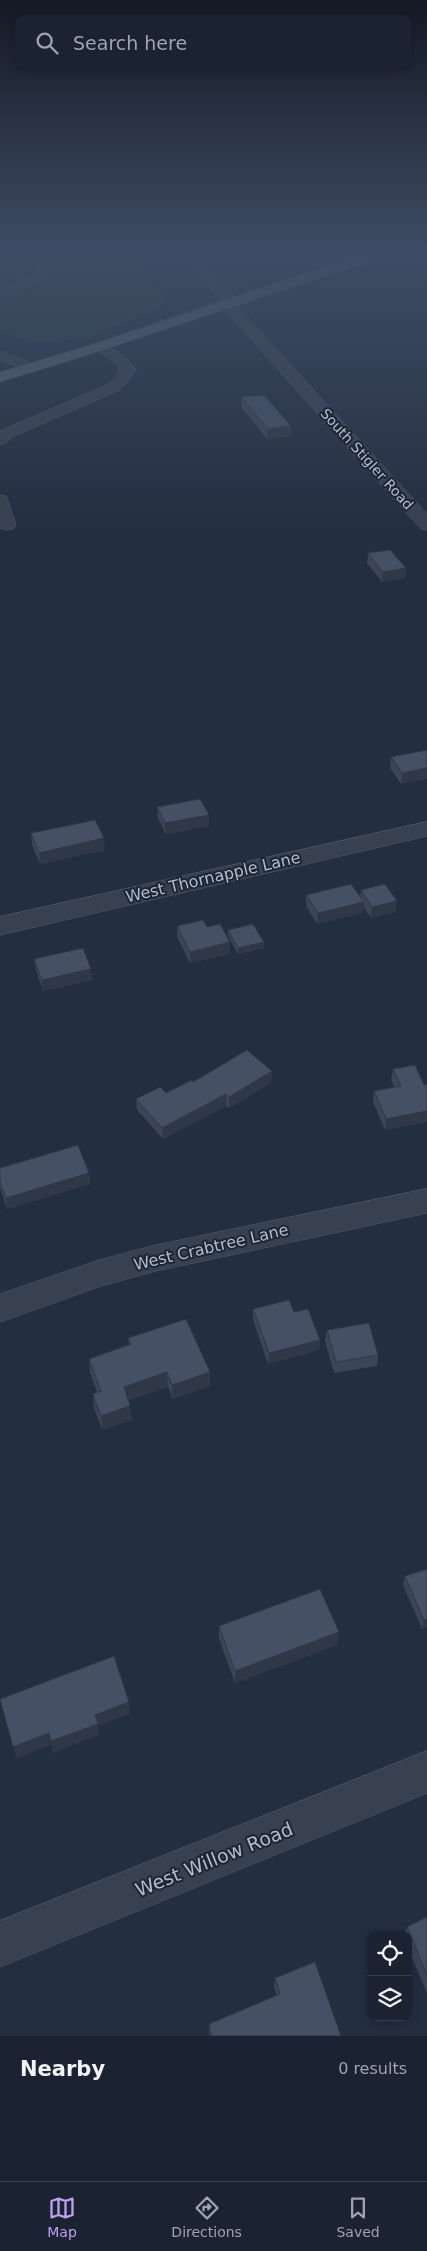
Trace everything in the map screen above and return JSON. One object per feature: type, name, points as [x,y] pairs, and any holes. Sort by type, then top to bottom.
[{"type":"main road","points":[[0,377],[112,343]]},
{"type":"street","name":"South Stigler Road","points":[[266,343],[427,525]]},
{"type":"street","points":[[0,440],[6,434],[112,388],[122,380],[128,369],[118,358],[100,347]]},
{"type":"street","points":[[0,354],[31,368]]},
{"type":"street","points":[[0,500],[7,525]]},
{"type":"street","name":"West Thornapple Lane","points":[[0,926],[427,829]]},
{"type":"street","name":"West Crabtree Lane","points":[[0,1308],[99,1273],[156,1258],[427,1201]]},
{"type":"street","name":"West Willow Road","points":[[0,1944],[427,1772]]},
{"type":"building","points":[[264,395],[291,426],[268,429],[241,397]]},
{"type":"building","points":[[390,550],[406,568],[383,572],[368,553]]},
{"type":"building","points":[[427,750],[427,768],[402,773],[391,757]]},
{"type":"building","points":[[200,799],[209,815],[165,823],[157,807]]},
{"type":"building","points":[[95,820],[104,838],[39,853],[31,833]]},
{"type":"building","points":[[351,884],[364,902],[318,913],[306,895]]},
{"type":"building","points":[[385,884],[397,901],[372,907],[361,890]]},
{"type":"building","points":[[203,920],[207,927],[220,924],[230,942],[190,952],[177,926]]},
{"type":"building","points":[[253,924],[264,942],[238,948],[228,930]]},
{"type":"building","points":[[83,948],[91,969],[42,980],[34,959]]},
{"type":"building","points":[[247,1050],[272,1071],[229,1097],[226,1094],[162,1128],[136,1099],[160,1087],[166,1093],[192,1080],[193,1082]]},
{"type":"building","points":[[415,1065],[424,1085],[427,1084],[427,1111],[386,1119],[374,1091],[401,1086],[393,1069]]},
{"type":"building","points":[[78,1145],[89,1173],[6,1198],[0,1182],[0,1168]]},
{"type":"building","points":[[289,1300],[294,1312],[308,1309],[320,1340],[269,1353],[253,1309]]},
{"type":"building","points":[[186,1319],[210,1372],[172,1385],[167,1372],[124,1387],[130,1406],[101,1416],[93,1394],[101,1391],[89,1359],[131,1344],[128,1338]]},
{"type":"building","points":[[369,1323],[378,1355],[336,1362],[327,1330]]},
{"type":"building","points":[[427,1569],[427,1619],[424,1620],[405,1576]]},
{"type":"building","points":[[320,1589],[339,1632],[235,1671],[219,1626]]},
{"type":"building","points":[[114,1656],[129,1702],[95,1715],[98,1724],[51,1741],[49,1733],[13,1747],[0,1699]]},
{"type":"building","points":[[427,1917],[427,1975],[412,1939],[412,1931],[409,1931],[407,1927]]},
{"type":"building","points":[[315,1962],[341,2036],[212,2036],[209,2024],[280,1994],[275,1978]]}]
